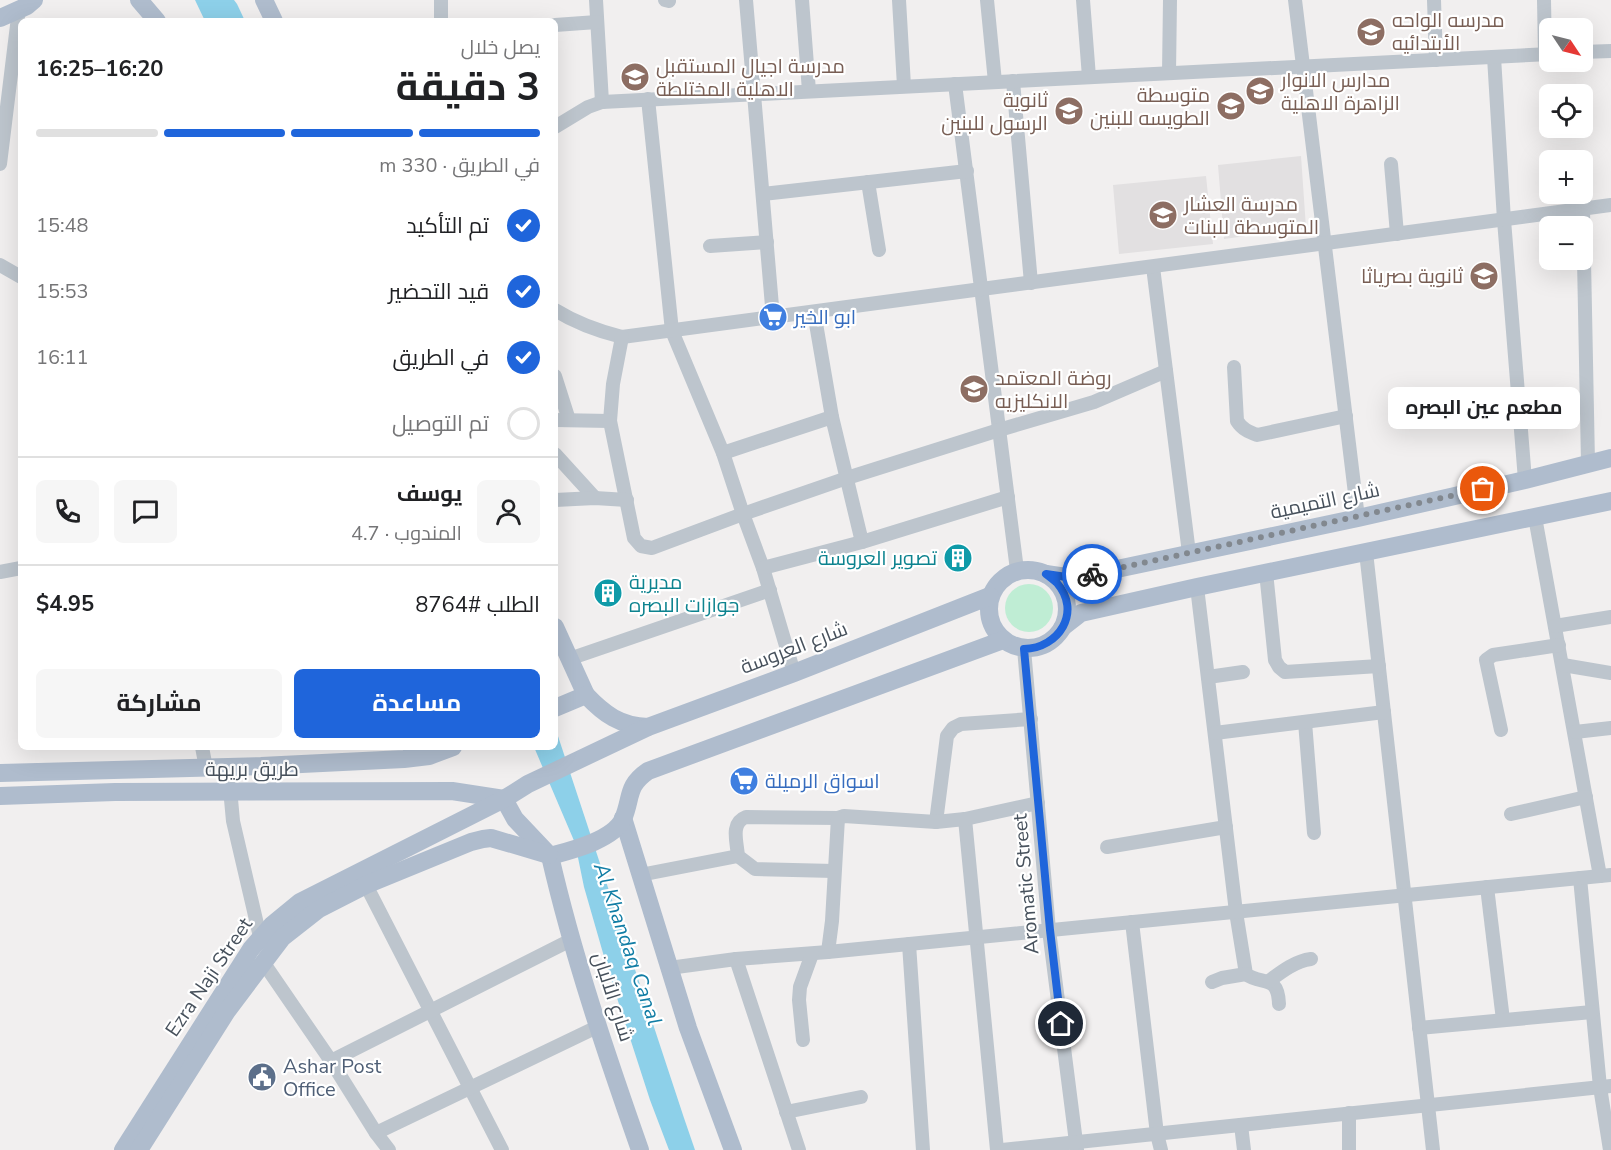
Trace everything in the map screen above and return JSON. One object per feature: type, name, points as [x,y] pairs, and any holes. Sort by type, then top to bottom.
[{"type":"main road","points":[[139,0],[154,18]]},
{"type":"main road","points":[[264,0],[273,18]]},
{"type":"main road","points":[[0,18],[27,5]]},
{"type":"main road","name":"شارع التميمية","points":[[1046,574],[1073,578],[1358,518],[1611,458]]},
{"type":"main road","points":[[1063,627],[1081,614],[1197,586],[1611,501]]},
{"type":"main road","points":[[1017,570],[1046,574],[1057,583],[1064,594],[1068,616],[1063,627],[1054,639],[1045,645],[1024,649],[1012,646],[994,631],[989,620],[990,596],[1006,576],[1017,570]]},
{"type":"main road","name":"شارع العروسة","points":[[528,784],[648,727],[990,596]]},
{"type":"main road","points":[[558,634],[586,695],[599,710],[632,726],[648,727]]},
{"type":"main road","points":[[504,798],[515,819],[550,856],[570,851],[616,829],[623,818],[632,788],[638,778],[648,771],[1003,640]]},
{"type":"main road","points":[[560,706],[586,695]]},
{"type":"main road","name":"طريق بريهة","points":[[0,773],[206,768],[404,759],[436,751]]},
{"type":"main road","name":"Ezra Naji Street","points":[[123,1150],[251,949],[272,925],[300,902],[528,784]]},
{"type":"main road","name":"طريق بريهة","points":[[0,796],[115,792],[452,791],[504,798]]},
{"type":"main road","points":[[623,818],[688,1028],[733,1150]]},
{"type":"main road","name":"Ezra Naji Street","points":[[139,1150],[227,1011],[282,938],[309,916],[366,885],[483,839],[497,839],[550,856]]},
{"type":"main road","name":"شارع الألبان","points":[[550,856],[571,940],[597,1027],[640,1150]]},
{"type":"street","points":[[441,0],[441,18]]},
{"type":"street","points":[[596,0],[602,102]]},
{"type":"street","points":[[746,0],[773,318]]},
{"type":"street","points":[[802,0],[809,91]]},
{"type":"street","points":[[899,0],[904,86]]},
{"type":"street","points":[[987,0],[995,82]]},
{"type":"street","points":[[1083,0],[1089,77]]},
{"type":"street","points":[[1169,73],[1170,0]]},
{"type":"street","points":[[1295,0],[1358,518]]},
{"type":"street","points":[[1434,0],[1436,60]]},
{"type":"street","points":[[1544,0],[1545,18]]},
{"type":"street","points":[[558,26],[597,22]]},
{"type":"street","points":[[1593,52],[1611,51]]},
{"type":"street","points":[[558,125],[588,107],[602,102],[1539,54]]},
{"type":"street","points":[[1494,57],[1504,220],[1525,480]]},
{"type":"street","points":[[0,164],[18,58]]},
{"type":"street","points":[[1013,81],[1031,283]]},
{"type":"street","points":[[955,84],[1017,570]]},
{"type":"street","points":[[648,99],[672,331],[723,453],[763,568],[794,673]]},
{"type":"street","points":[[1391,164],[1397,234]]},
{"type":"street","points":[[763,194],[967,171]]},
{"type":"street","points":[[868,182],[879,250]]},
{"type":"street","points":[[558,312],[594,330],[622,337],[1611,205]]},
{"type":"street","points":[[1583,209],[1588,463]]},
{"type":"street","points":[[710,246],[767,242]]},
{"type":"street","points":[[0,265],[18,275]]},
{"type":"street","points":[[1153,267],[1189,554]]},
{"type":"street","points":[[814,312],[832,417],[862,542]]},
{"type":"street","points":[[622,337],[613,384],[610,421],[634,538],[641,546],[652,548],[847,478],[1094,402],[1166,371]]},
{"type":"street","points":[[1234,367],[1238,421],[1241,427],[1249,432],[1257,435],[1346,416]]},
{"type":"street","points":[[558,395],[562,420],[610,421]]},
{"type":"street","points":[[723,453],[832,417]]},
{"type":"street","points":[[558,457],[595,498]]},
{"type":"street","points":[[763,568],[862,542],[1008,497]]},
{"type":"street","points":[[558,500],[595,498],[627,500]]},
{"type":"street","points":[[669,968],[736,959],[812,954],[1606,875],[1586,797],[1535,517]]},
{"type":"street","points":[[1366,552],[1433,1150]]},
{"type":"street","points":[[0,572],[18,569]]},
{"type":"street","points":[[1266,573],[1275,660],[1281,669],[1285,672],[1379,666]]},
{"type":"street","points":[[1197,586],[1236,912],[1246,974]]},
{"type":"street","points":[[569,659],[770,590]]},
{"type":"street","points":[[1555,626],[1611,617]]},
{"type":"street","points":[[1501,730],[1486,660],[1493,655],[1559,645]]},
{"type":"street","name":"Aromatic Street","points":[[1024,649],[1050,930],[1076,1146]]},
{"type":"street","points":[[1563,665],[1611,673]]},
{"type":"street","points":[[1208,677],[1243,672]]},
{"type":"street","points":[[1215,733],[1384,712]]},
{"type":"street","points":[[936,822],[947,736],[953,728],[961,724],[1031,719]]},
{"type":"street","points":[[1305,722],[1314,833]]},
{"type":"street","points":[[1575,732],[1611,728]]},
{"type":"street","points":[[203,750],[206,768]]},
{"type":"street","points":[[228,767],[233,822],[260,937]]},
{"type":"street","points":[[1511,814],[1586,797]]},
{"type":"street","points":[[834,871],[755,870],[738,856],[736,826],[739,820],[746,817],[838,818],[844,816],[936,822],[965,819],[1038,802]]},
{"type":"street","points":[[828,952],[838,818]]},
{"type":"street","points":[[965,819],[997,1150]]},
{"type":"street","points":[[1107,847],[1226,827]]},
{"type":"street","points":[[640,875],[738,856]]},
{"type":"street","points":[[1580,878],[1593,1012],[1605,1086],[1610,1150]]},
{"type":"street","points":[[366,885],[501,1150]]},
{"type":"street","points":[[1487,887],[1503,1020]]},
{"type":"street","points":[[1132,922],[1157,1134],[1161,1150]]},
{"type":"street","points":[[331,1061],[571,940]]},
{"type":"street","points":[[909,944],[923,1150]]},
{"type":"street","points":[[803,1040],[799,1000],[812,954]]},
{"type":"street","points":[[736,959],[798,1150]]},
{"type":"street","points":[[1269,981],[1285,970],[1306,959],[1311,959]]},
{"type":"street","points":[[263,962],[389,1150]]},
{"type":"street","points":[[1212,982],[1246,974],[1249,977],[1269,981],[1279,994],[1279,1004]]},
{"type":"street","points":[[1419,1028],[1593,1012]]},
{"type":"street","points":[[376,1133],[597,1027]]},
{"type":"street","points":[[1002,1150],[1076,1146],[1157,1134],[1605,1086]]},
{"type":"street","points":[[786,1112],[861,1097]]},
{"type":"street","points":[[1349,1113],[1349,1150]]},
{"type":"street","points":[[1241,1125],[1244,1150]]},
{"type":"shaded area","points":[[1301,156],[1306,228],[1224,239],[1218,165]]},
{"type":"shaded area","name":"مدرسة العشار المتوسطة للبنات","points":[[1206,176],[1213,244],[1119,254],[1113,185]]},
{"type":"green space","points":[[1029,584],[1046,591],[1053,608],[1046,625],[1029,632],[1012,625],[1005,608],[1012,591]]},
{"type":"water","points":[[195,0],[234,0],[244,18],[204,18]]},
{"type":"water","name":"Al Khandaq Canal","points":[[558,736],[695,1150],[669,1150],[650,1100],[607,967],[584,887],[575,843],[535,750],[558,750]]},
{"type":"way so far","points":[[1092,574],[1483,489]]},
{"type":"place","name":"مدرسه الواحه الأبتدائيه","points":[[1371,32]]},
{"type":"place","name":"مدرسة اجيال المستقبل الاهلية المختلطة","points":[[635,77]]},
{"type":"place","name":"مدارس الانوار الزاهرة الاهلية","points":[[1260,91]]},
{"type":"place","name":"متوسطة الطويسه للبنين","points":[[1231,106]]},
{"type":"place","name":"ثانوية الرسول للبنين","points":[[1069,111]]},
{"type":"place","name":"مدرسة العشار المتوسطة للبنات","points":[[1163,215]]},
{"type":"place","name":"ثانوية بصرياثا","points":[[1484,276]]},
{"type":"place","name":"ابو الخير","points":[[773,317]]},
{"type":"place","name":"روضة المعتمد الانكليزيه","points":[[974,389]]},
{"type":"place","name":"مطعم عين البصره","points":[[1483,489]]},
{"type":"place","name":"تصوير العروسة","points":[[958,558]]},
{"type":"place","name":"مديرية جوازات البصره","points":[[608,593]]},
{"type":"place","name":"اسواق الرميلة","points":[[744,781]]},
{"type":"place","name":"Ashar Post Office","points":[[262,1077]]},
{"type":"route","points":[[1061,1024],[1024,649],[1045,645],[1054,639],[1068,616],[1064,594],[1057,583],[1046,574],[1073,578],[1092,574]]}]
